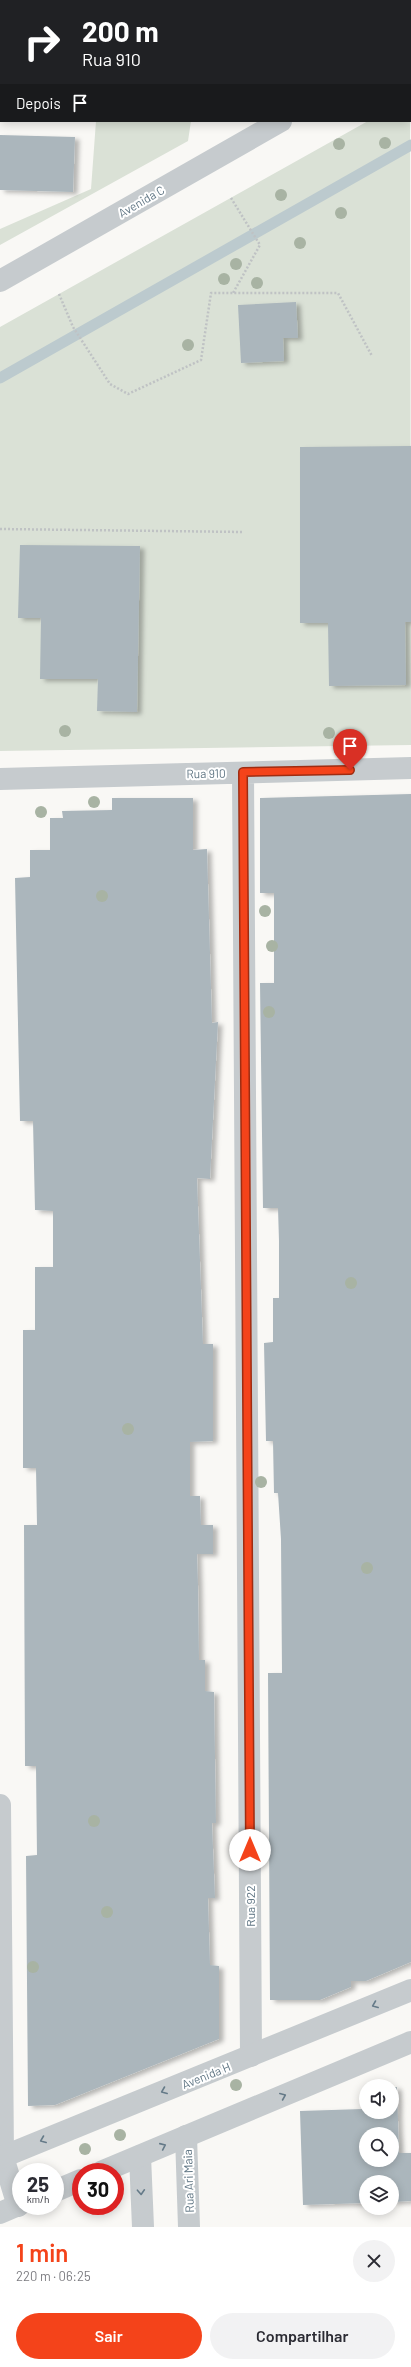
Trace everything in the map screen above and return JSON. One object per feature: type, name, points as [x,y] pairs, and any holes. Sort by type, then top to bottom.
[{"type":"street","name":"Avenida C","points":[[0,281],[279,122]]},
{"type":"street","name":"Rua 910","points":[[0,778],[411,768]]},
{"type":"street","name":"Rua 922","points":[[243,772],[251,2056]]},
{"type":"street","points":[[0,1805],[2,2157],[12,2203]]},
{"type":"street","name":"Avenida H","points":[[2,2157],[411,1990]]},
{"type":"street","points":[[123,2163],[411,2042]]},
{"type":"street","name":"Rua Ari Maia","points":[[186,2136],[189,2227]]},
{"type":"street","points":[[140,2156],[143,2227]]},
{"type":"path","points":[[231,198],[260,245],[233,293]]},
{"type":"path","points":[[59,294],[73,327],[110,384],[128,394],[201,360],[211,293],[338,294],[372,356]]},
{"type":"path","points":[[0,529],[244,532]]},
{"type":"shaded area","points":[[96,122],[191,122],[188,141],[0,245],[0,229],[91,189]]},
{"type":"shaded area","points":[[366,122],[410,122],[411,745],[0,751],[0,327]]},
{"type":"building","points":[[0,135],[75,137],[73,192],[0,190]]},
{"type":"building","points":[[296,302],[298,338],[283,338],[284,361],[241,363],[238,305]]},
{"type":"building","points":[[411,446],[411,622],[405,622],[406,685],[329,686],[328,623],[300,623],[300,447]]},
{"type":"building","points":[[20,545],[140,546],[137,712],[97,711],[98,679],[40,679],[41,618],[18,618]]},
{"type":"building","points":[[411,794],[411,1962],[366,1981],[351,1981],[351,1987],[320,2000],[270,2000],[268,1673],[282,1673],[281,1539],[278,1493],[274,1493],[273,1441],[266,1441],[264,1343],[273,1342],[273,1298],[279,1298],[279,1241],[278,1208],[263,1208],[260,983],[274,983],[274,893],[260,893],[260,798]]},
{"type":"building","points":[[112,798],[193,798],[193,850],[207,849],[212,1023],[218,1022],[210,1179],[197,1178],[203,1344],[213,1344],[213,1441],[190,1442],[190,1496],[200,1496],[201,1525],[213,1525],[213,1554],[197,1554],[199,1660],[205,1660],[205,1691],[214,1692],[216,1823],[212,1823],[215,1898],[208,1898],[210,1965],[219,1966],[219,2039],[55,2105],[28,2106],[26,1856],[37,1855],[36,1766],[25,1766],[24,1525],[37,1525],[36,1468],[23,1468],[23,1330],[35,1330],[35,1267],[53,1267],[53,1211],[35,1210],[33,1121],[20,1121],[15,878],[30,877],[30,850],[50,850],[50,818],[63,818],[62,811],[112,810]]},
{"type":"building","points":[[359,2109],[359,2119],[398,2119],[398,2127],[359,2127],[359,2167],[399,2167],[399,2153],[411,2153],[411,2201],[399,2202],[399,2175],[359,2175],[359,2203],[303,2205],[300,2111]]},
{"type":"waterway","points":[[0,378],[411,145]]},
{"type":"route","points":[[250,1850],[243,772],[350,770]]}]
